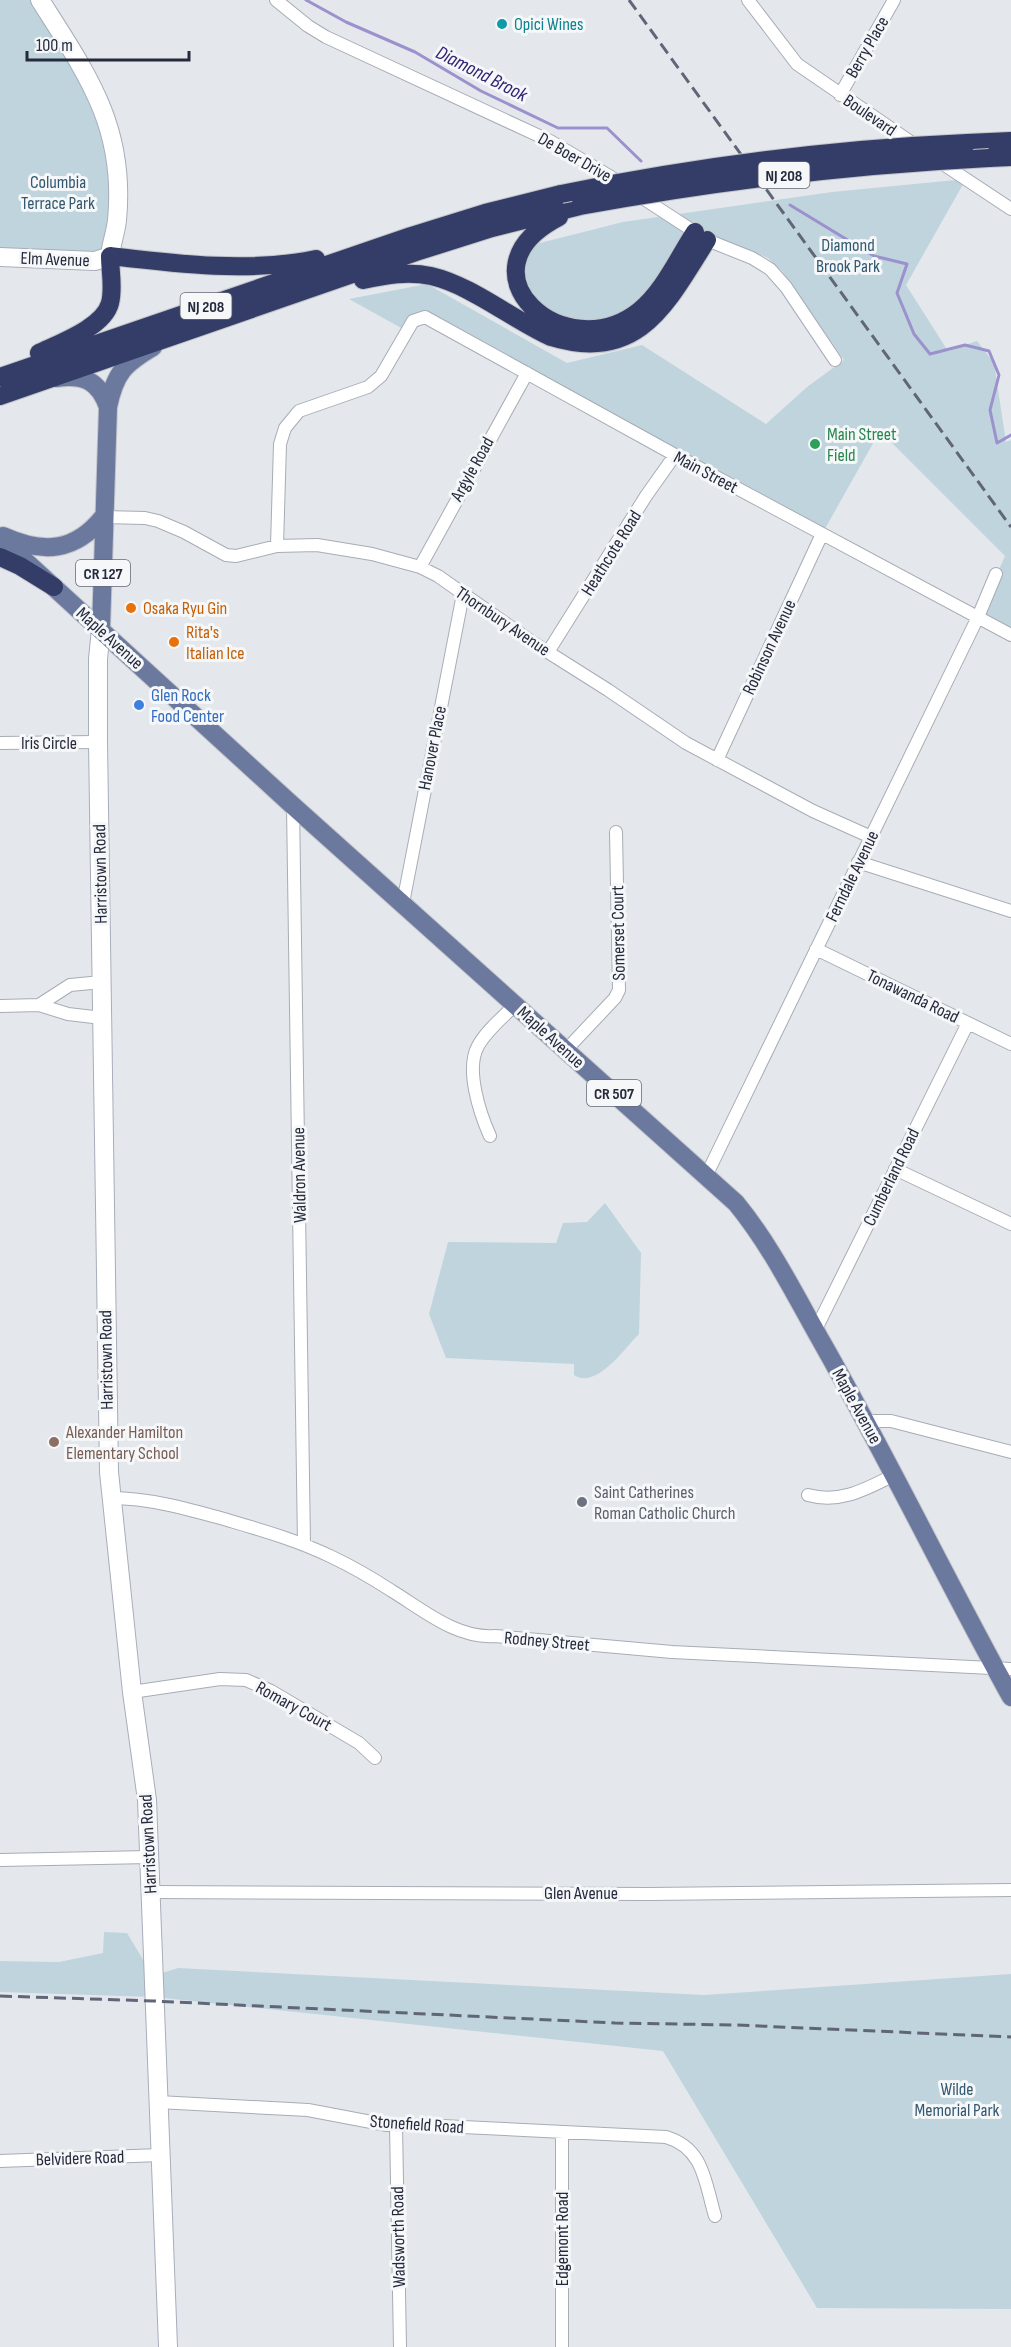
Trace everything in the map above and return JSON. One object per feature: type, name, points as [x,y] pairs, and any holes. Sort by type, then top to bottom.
[{"type":"highway","name":"NJ 208","points":[[1,376],[411,236],[485,213],[561,194],[742,164],[862,150],[1011,141]]},
{"type":"highway","name":"NJ 208","points":[[0,396],[473,234],[580,206],[784,175],[903,163],[1011,157]]},
{"type":"highway","points":[[580,206],[537,230],[529,237],[517,261],[516,276],[526,302],[545,318],[566,327],[593,329],[605,327],[638,312],[701,236]]},
{"type":"highway","points":[[1,376],[95,324],[102,317],[111,301],[110,256],[148,262],[270,265],[308,261],[411,236]]},
{"type":"highway","points":[[291,295],[380,276],[397,274],[431,276],[461,288],[551,337],[578,343],[608,341],[634,331],[658,314],[701,236]]},
{"type":"highway","points":[[0,557],[20,566],[54,587]]},
{"type":"main road","name":"Harristown Road","points":[[101,629],[103,517],[108,407],[111,392],[121,370],[138,356],[170,337]]},
{"type":"main road","points":[[49,379],[74,377],[93,382],[100,389],[108,407]]},
{"type":"main road","points":[[0,536],[39,547],[64,545],[86,535],[103,517]]},
{"type":"main road","name":"Maple Avenue","points":[[0,536],[294,806],[736,1203],[768,1245],[867,1421],[894,1475],[1003,1668],[1011,1697]]},
{"type":"street","points":[[40,0],[95,88],[109,128],[115,156],[118,195],[117,220],[110,256]]},
{"type":"street","name":"De Boer Drive","points":[[276,0],[300,20],[326,36],[566,150],[701,236],[761,263],[778,277],[835,360]]},
{"type":"street","name":"Boulevard","points":[[748,0],[797,64],[1011,209]]},
{"type":"street","name":"Berry Place","points":[[840,95],[894,0]]},
{"type":"street","name":"Elm Avenue","points":[[0,257],[94,261],[110,256]]},
{"type":"street","name":"Main Street","points":[[277,546],[280,444],[285,428],[299,411],[357,391],[375,382],[381,376],[407,330],[418,317],[431,319],[675,455],[1011,635]]},
{"type":"street","name":"Argyle Road","points":[[420,567],[527,373]]},
{"type":"street","name":"Heathcote Road","points":[[549,652],[646,496],[675,455]]},
{"type":"street","name":"Thornbury Avenue","points":[[103,517],[145,518],[158,521],[226,555],[236,556],[277,546],[316,545],[343,548],[420,567],[438,576],[686,743],[813,811],[871,837]]},
{"type":"street","name":"Robinson Avenue","points":[[717,760],[822,534]]},
{"type":"street","name":"Ferndale Avenue","points":[[706,1176],[978,617],[996,574]]},
{"type":"street","name":"Hanover Place","points":[[403,903],[463,594]]},
{"type":"street","name":"Harristown Road","points":[[101,629],[98,659],[98,742],[107,1412],[111,1497],[132,1692],[147,1800],[168,2347]]},
{"type":"street","name":"Iris Circle","points":[[0,743],[98,742]]},
{"type":"street","name":"Waldron Avenue","points":[[294,806],[304,1545]]},
{"type":"street","name":"Somerset Court","points":[[566,1050],[615,998],[619,990],[616,832]]},
{"type":"street","points":[[858,862],[1011,911]]},
{"type":"street","name":"Tonawanda Road","points":[[816,949],[1011,1044]]},
{"type":"street","points":[[39,1005],[70,985],[102,982]]},
{"type":"street","points":[[0,1006],[39,1005],[68,1014],[102,1018]]},
{"type":"street","points":[[490,1136],[480,1115],[474,1079],[475,1053],[485,1037],[515,1005]]},
{"type":"street","name":"Cumberland Road","points":[[815,1331],[968,1023]]},
{"type":"street","points":[[895,1169],[1011,1224]]},
{"type":"street","points":[[867,1421],[891,1421],[1011,1452]]},
{"type":"street","points":[[808,1495],[818,1498],[857,1494],[894,1475]]},
{"type":"street","name":"Rodney Street","points":[[111,1497],[191,1510],[265,1530],[304,1545],[366,1575],[453,1628],[483,1637],[495,1636],[672,1652],[1003,1668]]},
{"type":"street","name":"Romary Court","points":[[132,1692],[219,1679],[246,1680],[271,1691],[359,1743],[375,1758]]},
{"type":"street","points":[[0,1860],[150,1857]]},
{"type":"street","name":"Glen Avenue","points":[[151,1892],[661,1893],[1011,1890]]},
{"type":"street","name":"Stonefield Road","points":[[158,2102],[308,2110],[396,2126],[421,2125],[666,2137],[686,2146],[699,2162],[715,2216]]},
{"type":"street","name":"Wadsworth Road","points":[[396,2126],[400,2347]]},
{"type":"street","name":"Edgemont Road","points":[[562,2132],[562,2347]]},
{"type":"street","name":"Belvidere Road","points":[[0,2161],[160,2155]]},
{"type":"green space","name":"Columbia Terrace Park","points":[[0,0],[40,0],[109,128],[110,256],[0,257]]},
{"type":"green space","name":"Diamond Brook Park","points":[[966,179],[906,285],[948,351],[977,341],[994,363],[1006,442],[1011,440],[1011,635],[978,617],[1005,556],[880,431],[822,534],[431,319],[403,329],[349,299],[427,284],[567,363],[642,345],[766,424],[807,387],[844,360],[782,271],[768,258],[702,231],[666,294],[592,334],[528,308],[524,247],[623,222],[832,192]]},
{"type":"green space","points":[[605,1203],[641,1253],[639,1334],[618,1358],[600,1373],[582,1378],[574,1375],[574,1364],[446,1358],[429,1314],[448,1242],[556,1243],[563,1223],[587,1222]]},
{"type":"green space","name":"Wilde Memorial Park","points":[[104,1932],[127,1933],[153,1976],[178,1968],[704,1995],[1011,1974],[1011,2309],[817,2308],[663,2051],[154,1997],[0,1992],[0,1961],[59,1962],[103,1953]]},
{"type":"waterway","name":"Diamond Brook","points":[[306,0],[346,22],[415,52],[481,91],[558,128],[607,128],[641,161]]},
{"type":"waterway","name":"Diamond Brook","points":[[790,205],[874,256],[907,264],[897,293],[914,334],[930,354],[965,345],[989,351],[999,375],[990,410],[997,443],[1011,435]]},
{"type":"railway","points":[[629,0],[1011,527]]},
{"type":"railway","points":[[0,1996],[615,2023],[736,2025],[1011,2037]]},
{"type":"place","name":"Opici Wines","points":[[502,24]]},
{"type":"place","name":"Main Street Field","points":[[815,444]]},
{"type":"place","name":"Osaka Ryu Gin","points":[[131,608]]},
{"type":"place","name":"Rita's Italian Ice","points":[[174,642]]},
{"type":"place","name":"Glen Rock Food Center","points":[[139,705]]},
{"type":"place","name":"Alexander Hamilton Elementary School","points":[[54,1442]]},
{"type":"place","name":"Saint Catherines Roman Catholic Church","points":[[582,1502]]}]
